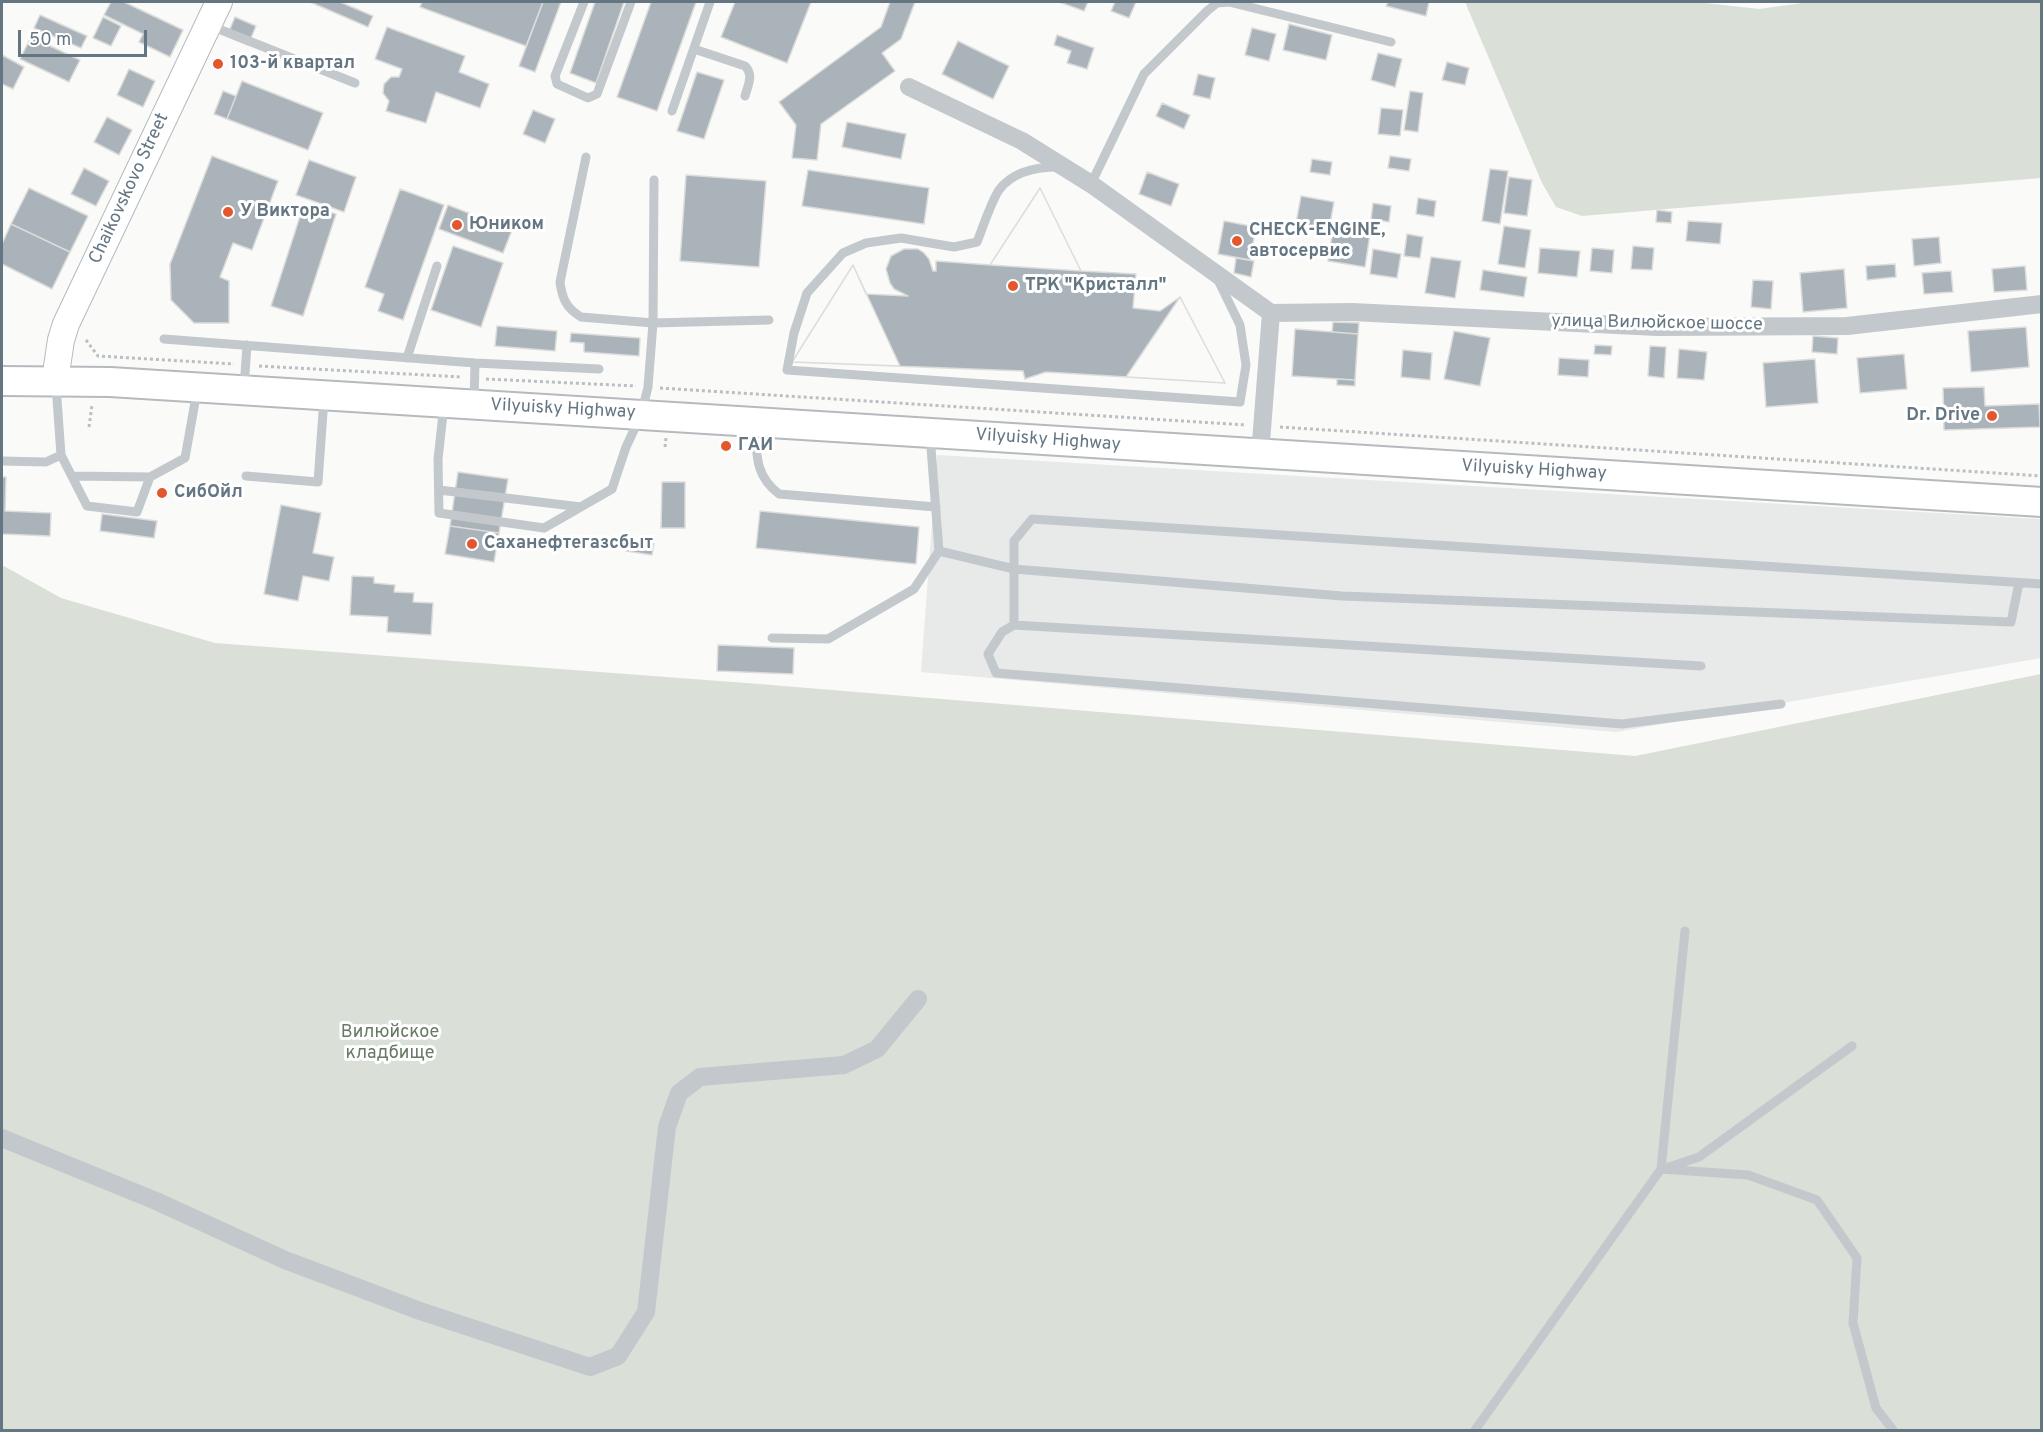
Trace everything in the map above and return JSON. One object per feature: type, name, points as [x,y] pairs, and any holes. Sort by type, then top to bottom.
[{"type":"main road","name":"Chaikovskovo Street","points":[[56,380],[61,340],[66,324],[219,2]]},
{"type":"main road","name":"Vilyuisky Highway","points":[[2,381],[56,380],[197,388],[244,378],[324,396],[444,403],[474,391],[641,415],[2042,502]]},
{"type":"street","points":[[909,87],[1022,141],[1092,184],[1271,313],[1260,455]]},
{"type":"street","name":"улица Вилюйское шоссе","points":[[1271,313],[1352,312],[1657,327],[1835,326],[2042,304]]},
{"type":"street","points":[[2,1138],[156,1201],[285,1260],[420,1311],[590,1367],[618,1356],[646,1312],[668,1127],[679,1093],[700,1077],[844,1065],[877,1049],[918,999]]},
{"type":"lane","points":[[584,2],[555,76],[557,84],[588,98],[597,94],[631,2]]},
{"type":"lane","points":[[672,111],[710,2]]},
{"type":"lane","points":[[1092,184],[1144,74],[1217,3],[1229,2],[1391,42]]},
{"type":"lane","points":[[208,25],[355,83]]},
{"type":"lane","points":[[694,49],[745,66],[751,77],[745,96]]},
{"type":"lane","points":[[586,157],[560,282],[561,294],[566,305],[580,316],[653,323],[769,321]]},
{"type":"lane","points":[[1064,167],[1038,167],[1018,174],[1000,189],[977,242],[954,247],[901,238],[866,243],[843,253],[807,293],[794,333],[787,370],[1240,402],[1246,365],[1240,325],[1214,272]]},
{"type":"lane","points":[[444,403],[438,459],[439,513],[544,528],[612,489],[626,447],[641,415],[648,387],[653,323],[654,180]]},
{"type":"lane","points":[[406,358],[437,266]]},
{"type":"lane","points":[[164,339],[475,363],[599,369]]},
{"type":"lane","points":[[244,378],[247,345]]},
{"type":"lane","points":[[474,391],[475,363]]},
{"type":"lane","points":[[56,380],[61,455],[87,506],[137,512],[150,477]]},
{"type":"lane","points":[[72,476],[150,477],[185,458],[197,388]]},
{"type":"lane","points":[[246,476],[318,482],[324,396]]},
{"type":"lane","points":[[755,422],[757,460],[766,484],[779,494],[936,507]]},
{"type":"lane","points":[[772,638],[828,639],[914,589],[939,551],[930,433]]},
{"type":"lane","points":[[2,461],[46,462],[61,455]]},
{"type":"lane","points":[[439,490],[581,507]]},
{"type":"lane","points":[[1014,625],[1014,541],[1032,519],[2042,584]]},
{"type":"lane","points":[[939,551],[1014,569],[1342,596],[2011,622],[2019,583]]},
{"type":"lane","points":[[1701,666],[1014,625],[1002,632],[988,654],[996,673],[1622,724],[1781,704]]},
{"type":"lane","points":[[1475,1431],[1661,1169],[1685,931]]},
{"type":"lane","points":[[1661,1169],[1699,1157],[1852,1046]]},
{"type":"lane","points":[[1661,1169],[1748,1175],[1817,1200],[1857,1258],[1853,1323],[1876,1408],[1893,1431]]},
{"type":"path","points":[[86,340],[98,356],[244,378],[474,391],[648,387],[2042,476]]},
{"type":"shaded area","points":[[937,455],[2041,519],[2041,658],[1616,732],[921,672]]},
{"type":"green space","points":[[1465,2],[1696,2],[1759,9],[1810,2],[2041,2],[2041,178],[1582,216],[1556,207],[1542,183]]},
{"type":"green space","name":"Вилюйское кладбище","points":[[2,565],[61,598],[215,643],[759,684],[1635,756],[2041,674],[2041,1430],[2,1430]]},
{"type":"building","points":[[111,2],[124,2],[183,30],[170,57],[139,42],[143,34],[104,15]]},
{"type":"building","points":[[310,2],[340,2],[373,16],[368,27]]},
{"type":"building","points":[[422,2],[543,2],[526,46],[420,7]]},
{"type":"building","points":[[543,2],[561,2],[535,72],[519,66]]},
{"type":"building","points":[[595,2],[624,2],[596,83],[570,73]]},
{"type":"building","points":[[651,2],[696,2],[657,111],[617,97]]},
{"type":"building","points":[[735,2],[811,2],[787,63],[721,37]]},
{"type":"building","points":[[890,2],[915,2],[901,39],[882,53],[895,71],[821,124],[817,160],[792,158],[796,125],[779,102],[881,27]]},
{"type":"building","points":[[1059,2],[1088,2],[1084,11]]},
{"type":"building","points":[[1115,2],[1136,2],[1129,18],[1111,11]]},
{"type":"building","points":[[1388,2],[1429,2],[1426,16],[1386,6]]},
{"type":"building","points":[[40,15],[87,36],[81,48],[34,28]]},
{"type":"building","points":[[103,17],[121,26],[111,46],[93,38]]},
{"type":"building","points":[[235,17],[256,26],[248,45],[227,36]]},
{"type":"building","points":[[1289,24],[1332,35],[1326,60],[1283,50]]},
{"type":"building","points":[[387,27],[465,56],[459,72],[489,84],[480,108],[436,92],[426,123],[386,111],[389,101],[383,93],[384,84],[391,77],[399,77],[402,69],[375,59]]},
{"type":"building","points":[[1252,28],[1276,34],[1269,61],[1245,55]]},
{"type":"building","points":[[1057,35],[1094,48],[1087,69],[1067,63],[1071,51],[1054,45]]},
{"type":"building","points":[[31,37],[80,60],[69,82],[20,59]]},
{"type":"building","points":[[958,41],[1009,66],[993,99],[942,74]]},
{"type":"building","points":[[1378,53],[1402,59],[1395,87],[1371,80]]},
{"type":"building","points":[[2,55],[24,67],[13,89],[2,84]]},
{"type":"building","points":[[1447,62],[1469,68],[1465,85],[1442,80]]},
{"type":"building","points":[[129,69],[155,81],[143,107],[117,95]]},
{"type":"building","points":[[697,72],[724,80],[704,139],[677,131]]},
{"type":"building","points":[[1198,74],[1215,78],[1210,99],[1193,95]]},
{"type":"building","points":[[242,81],[323,113],[308,150],[227,119]]},
{"type":"building","points":[[223,91],[236,96],[227,119],[214,114]]},
{"type":"building","points":[[1410,91],[1423,93],[1418,132],[1404,130]]},
{"type":"building","points":[[1162,103],[1190,115],[1184,129],[1156,116]]},
{"type":"building","points":[[1381,108],[1403,110],[1400,136],[1378,134]]},
{"type":"building","points":[[533,110],[555,119],[545,143],[523,134]]},
{"type":"building","points":[[107,117],[132,130],[119,155],[94,142]]},
{"type":"building","points":[[847,122],[906,134],[901,159],[842,147]]},
{"type":"building","name":"У Виктора","points":[[212,156],[278,181],[252,250],[233,243],[220,277],[229,281],[229,323],[194,323],[171,300],[170,264]]},
{"type":"building","points":[[1390,156],[1411,159],[1409,171],[1388,168]]},
{"type":"building","points":[[1312,159],[1332,162],[1330,175],[1310,172]]},
{"type":"building","points":[[309,160],[356,177],[344,212],[296,195]]},
{"type":"building","points":[[84,168],[109,181],[96,206],[71,194]]},
{"type":"building","points":[[1490,169],[1508,171],[1500,224],[1482,221]]},
{"type":"building","points":[[808,170],[929,188],[924,224],[802,206]]},
{"type":"building","points":[[1147,172],[1179,184],[1171,206],[1139,194]]},
{"type":"building","points":[[686,175],[766,181],[759,267],[680,261]]},
{"type":"building","points":[[1509,177],[1532,180],[1527,216],[1504,213]]},
{"type":"building","points":[[29,188],[88,216],[70,252],[11,224]]},
{"type":"building","name":"ТРК \"Кристалл\"","points":[[1040,188],[1081,271],[1136,274],[1133,308],[1160,311],[1180,297],[1225,383],[1046,372],[1025,379],[1023,371],[792,362],[853,265],[866,294],[908,296],[894,289],[886,269],[891,256],[904,249],[918,249],[924,253],[933,271],[936,271],[936,261],[990,265]]},
{"type":"building","points":[[1040,188],[1081,271],[990,265]]},
{"type":"building","points":[[400,189],[444,205],[403,320],[378,311],[384,294],[365,287]]},
{"type":"building","points":[[1301,196],[1334,202],[1328,235],[1295,229]]},
{"type":"building","points":[[1418,198],[1436,201],[1434,217],[1416,214]]},
{"type":"building","points":[[1373,203],[1391,206],[1389,222],[1371,219]]},
{"type":"building","points":[[304,204],[336,214],[303,316],[271,306]]},
{"type":"building","points":[[448,205],[512,230],[503,253],[439,229]]},
{"type":"building","points":[[1657,210],[1672,212],[1671,223],[1656,222]]},
{"type":"building","name":"CHECK-ENGINE, автосервис","points":[[1224,221],[1256,227],[1250,260],[1218,254]]},
{"type":"building","points":[[1688,221],[1722,223],[1720,244],[1686,241]]},
{"type":"building","points":[[11,224],[70,252],[52,289],[2,264],[2,244]]},
{"type":"building","points":[[1504,226],[1531,230],[1525,268],[1498,264]]},
{"type":"building","points":[[1333,229],[1370,234],[1365,267],[1328,261]]},
{"type":"building","points":[[1407,234],[1423,237],[1420,258],[1404,256]]},
{"type":"building","points":[[1939,237],[1941,263],[1914,266],[1912,239]]},
{"type":"building","points":[[453,246],[503,263],[481,327],[431,310]]},
{"type":"building","points":[[1633,246],[1654,248],[1652,270],[1631,269]]},
{"type":"building","points":[[1540,248],[1580,251],[1577,277],[1538,273]]},
{"type":"building","points":[[1592,248],[1614,250],[1612,273],[1590,271]]},
{"type":"building","points":[[1373,249],[1401,254],[1397,278],[1370,274]]},
{"type":"building","points":[[1431,257],[1461,261],[1455,298],[1425,293]]},
{"type":"building","points":[[1236,258],[1254,261],[1251,277],[1234,273]]},
{"type":"building","points":[[1895,264],[1896,277],[1867,280],[1866,266]]},
{"type":"building","points":[[853,265],[900,366],[792,362]]},
{"type":"building","points":[[2025,266],[2027,290],[1994,292],[1992,269]]},
{"type":"building","points":[[1844,269],[1847,308],[1803,312],[1800,273]]},
{"type":"building","points":[[1483,270],[1527,277],[1524,297],[1480,290]]},
{"type":"building","points":[[1951,271],[1953,292],[1924,294],[1922,273]]},
{"type":"building","points":[[1753,280],[1773,281],[1771,309],[1751,307]]},
{"type":"building","points":[[1180,297],[1225,383],[1126,377]]},
{"type":"building","points":[[1333,322],[1359,323],[1358,334],[1332,332]]},
{"type":"building","points":[[497,326],[557,331],[555,351],[495,346]]},
{"type":"building","points":[[2026,327],[2029,367],[1971,372],[1968,331]]},
{"type":"building","points":[[1295,329],[1358,334],[1355,380],[1292,376]]},
{"type":"building","points":[[1454,331],[1490,338],[1480,386],[1444,379]]},
{"type":"building","points":[[571,333],[640,338],[639,356],[584,352],[584,343],[570,342]]},
{"type":"building","points":[[1813,336],[1838,338],[1837,354],[1812,352]]},
{"type":"building","points":[[1595,345],[1612,346],[1611,355],[1594,354]]},
{"type":"building","points":[[1650,346],[1666,347],[1664,378],[1648,376]]},
{"type":"building","points":[[1679,349],[1707,352],[1704,380],[1677,378]]},
{"type":"building","points":[[1403,350],[1432,353],[1430,380],[1401,377]]},
{"type":"building","points":[[1904,354],[1907,389],[1860,393],[1857,358]]},
{"type":"building","points":[[1559,358],[1589,360],[1588,377],[1558,375]]},
{"type":"building","points":[[1815,359],[1818,403],[1766,407],[1763,363]]},
{"type":"building","points":[[1337,379],[1355,380],[1355,386],[1337,385]]},
{"type":"building","name":"Dr. Drive","points":[[1984,387],[1985,406],[2039,404],[2040,427],[1944,430],[1943,388]]},
{"type":"building","points":[[458,472],[508,479],[499,533],[450,526]]},
{"type":"building","points":[[2,477],[6,477],[5,511],[51,513],[50,536],[2,534]]},
{"type":"building","points":[[662,482],[685,482],[685,528],[661,528]]},
{"type":"building","points":[[281,505],[321,513],[313,553],[334,557],[329,581],[303,576],[298,601],[264,594]]},
{"type":"building","points":[[760,511],[919,527],[916,564],[756,548]]},
{"type":"building","points":[[102,514],[157,521],[154,538],[100,531]]},
{"type":"building","name":"Саханефтегазсбыт","points":[[450,526],[499,533],[494,562],[445,554]]},
{"type":"building","points":[[614,538],[628,539],[627,548],[613,547]]},
{"type":"building","points":[[628,539],[654,543],[652,555],[626,551]]},
{"type":"building","points":[[352,576],[374,577],[374,583],[395,585],[394,592],[414,593],[413,602],[433,603],[431,635],[387,632],[388,617],[350,615]]},
{"type":"building","points":[[718,645],[794,648],[793,674],[717,671]]},
{"type":"place","name":"103-й квартал","points":[[218,64]]},
{"type":"place","name":"У Виктора","points":[[228,212]]},
{"type":"place","name":"Юником","points":[[457,225]]},
{"type":"place","name":"CHECK-ENGINE, автосервис","points":[[1237,241]]},
{"type":"place","name":"ТРК \"Кристалл\"","points":[[1013,286]]},
{"type":"place","name":"Dr. Drive","points":[[1992,416]]},
{"type":"place","name":"ГАИ","points":[[726,446]]},
{"type":"place","name":"СибОйл","points":[[162,493]]},
{"type":"place","name":"Саханефтегазсбыт","points":[[472,544]]}]
